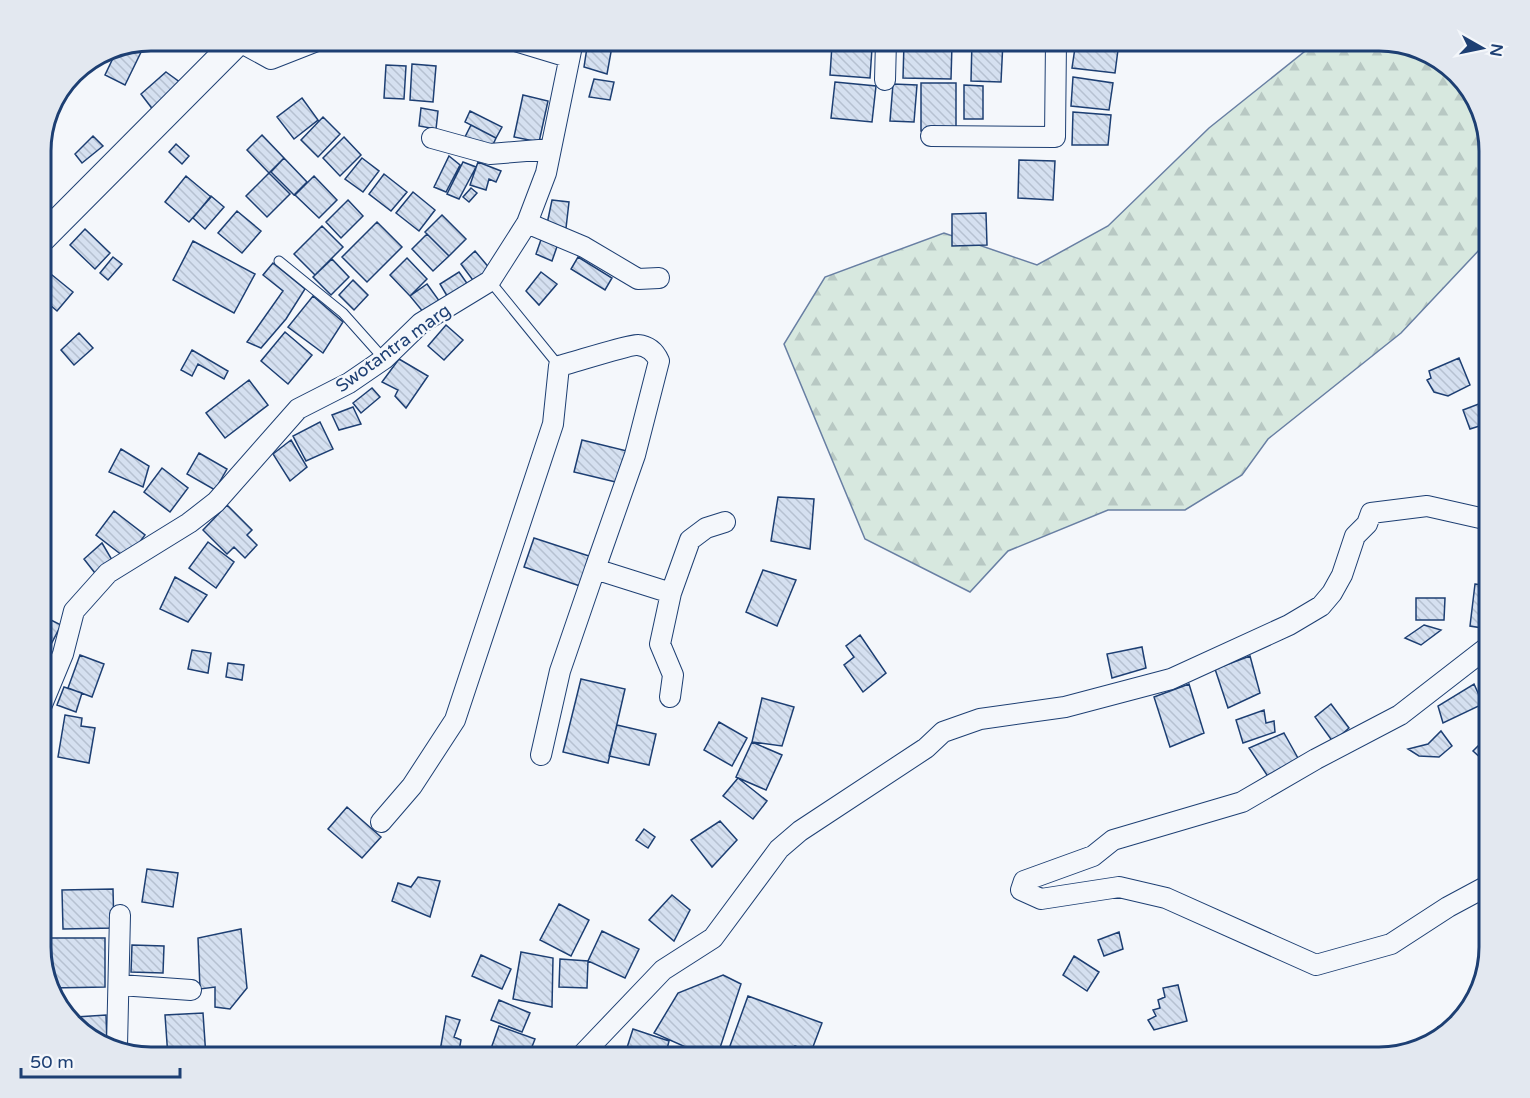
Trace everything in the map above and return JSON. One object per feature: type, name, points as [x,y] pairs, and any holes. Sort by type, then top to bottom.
[{"type":"main road","points":[[51,229],[228,51]]},
{"type":"street","points":[[257,51],[271,58],[289,51]]},
{"type":"street","name":"Swotantra marg","points":[[51,683],[63,654],[74,611],[108,573],[189,523],[216,502],[298,409],[350,383],[384,359],[421,323],[490,281],[527,223],[546,173],[570,51]]},
{"type":"street","points":[[885,80],[886,51]]},
{"type":"street","points":[[931,136],[1055,137],[1056,51]]},
{"type":"street","points":[[432,138],[490,154],[550,149]]},
{"type":"street","points":[[527,223],[584,247],[638,279],[659,278]]},
{"type":"street","points":[[381,822],[412,786],[455,720],[553,424],[559,366],[636,345],[651,349],[659,362],[635,455],[560,671],[541,755]]},
{"type":"street","points":[[590,1047],[663,970],[713,938],[779,849],[801,831],[926,748],[943,732],[980,719],[1065,707],[1171,679],[1289,625],[1321,606],[1332,593],[1342,575],[1355,536],[1367,524],[1371,513],[1427,506],[1479,518]]},
{"type":"street","points":[[670,697],[672,675],[660,644],[671,593],[690,540],[706,528],[725,522]]},
{"type":"street","points":[[595,569],[671,593]]},
{"type":"street","points":[[1479,654],[1400,715],[1316,759],[1242,802],[1113,840],[1093,856],[1024,881],[1022,890],[1041,899],[1119,887],[1166,898],[1316,965],[1391,944],[1448,907],[1479,891]]},
{"type":"street","points":[[117,1041],[120,915]]},
{"type":"street","points":[[120,986],[191,990]]},
{"type":"lane","points":[[279,261],[344,313],[384,359]]},
{"type":"lane","points":[[490,281],[559,366]]},
{"type":"green space","points":[[1305,51],[1392,52],[1423,61],[1450,80],[1469,107],[1476,125],[1479,151],[1479,250],[1401,333],[1268,439],[1242,475],[1185,510],[1108,510],[1008,551],[970,592],[865,539],[784,344],[825,277],[944,233],[1037,265],[1108,226],[1209,128]]},
{"type":"building","points":[[586,51],[611,51],[607,74],[584,67]]},
{"type":"building","points":[[832,51],[872,51],[870,78],[830,75]]},
{"type":"building","points":[[904,51],[952,51],[951,79],[903,78]]},
{"type":"building","points":[[972,51],[1003,51],[1001,82],[971,81]]},
{"type":"building","points":[[1075,51],[1118,51],[1115,73],[1072,68]]},
{"type":"building","points":[[141,52],[125,85],[105,75],[113,59]]},
{"type":"building","points":[[412,64],[436,66],[433,102],[410,100]]},
{"type":"building","points":[[386,65],[406,66],[404,99],[384,98]]},
{"type":"building","points":[[166,72],[181,83],[157,115],[141,94]]},
{"type":"building","points":[[1073,77],[1113,83],[1109,110],[1071,106]]},
{"type":"building","points":[[594,79],[614,82],[610,100],[589,97]]},
{"type":"building","points":[[835,82],[876,86],[872,122],[831,118]]},
{"type":"building","points":[[921,83],[956,83],[956,131],[921,131]]},
{"type":"building","points":[[893,84],[917,85],[914,122],[890,121]]},
{"type":"building","points":[[964,85],[983,86],[983,119],[964,119]]},
{"type":"building","points":[[523,95],[548,101],[539,142],[514,137]]},
{"type":"building","points":[[302,98],[318,120],[294,139],[277,117]]},
{"type":"building","points":[[421,108],[438,111],[436,129],[419,126]]},
{"type":"building","points":[[470,111],[502,127],[496,138],[465,122]]},
{"type":"building","points":[[1073,112],[1111,115],[1108,145],[1072,145]]},
{"type":"building","points":[[323,117],[340,134],[318,157],[301,140]]},
{"type":"building","points":[[471,125],[496,138],[490,151],[464,139]]},
{"type":"building","points":[[262,135],[284,158],[269,173],[247,150]]},
{"type":"building","points":[[93,136],[103,146],[82,163],[75,154]]},
{"type":"building","points":[[344,137],[361,155],[340,176],[323,158]]},
{"type":"building","points":[[176,144],[189,156],[182,164],[169,152]]},
{"type":"building","points":[[449,156],[460,165],[446,192],[434,187]]},
{"type":"building","points":[[284,158],[307,182],[294,195],[271,172]]},
{"type":"building","points":[[362,158],[379,171],[363,192],[345,179]]},
{"type":"building","points":[[1019,160],[1055,161],[1053,200],[1018,198]]},
{"type":"building","points":[[463,162],[476,167],[459,199],[447,194]]},
{"type":"building","points":[[478,162],[501,171],[496,182],[489,179],[486,190],[470,185]]},
{"type":"building","points":[[269,173],[290,194],[267,217],[246,196]]},
{"type":"building","points":[[384,174],[407,192],[391,211],[369,194]]},
{"type":"building","points":[[186,176],[211,197],[189,222],[165,202]]},
{"type":"building","points":[[314,176],[337,200],[319,218],[295,195]]},
{"type":"building","points":[[471,188],[477,193],[469,202],[463,197]]},
{"type":"building","points":[[413,192],[435,210],[419,231],[396,213]]},
{"type":"building","points":[[211,196],[224,207],[205,229],[193,218]]},
{"type":"building","points":[[348,200],[363,216],[341,238],[326,222]]},
{"type":"building","points":[[552,200],[569,202],[566,228],[547,224]]},
{"type":"building","points":[[237,211],[261,231],[242,253],[218,233]]},
{"type":"building","points":[[986,213],[987,245],[952,246],[952,214]]},
{"type":"building","points":[[442,215],[466,239],[449,256],[425,232]]},
{"type":"building","points":[[377,222],[402,247],[367,282],[342,257]]},
{"type":"building","points":[[322,226],[343,247],[315,275],[294,254]]},
{"type":"building","points":[[85,229],[110,253],[95,269],[70,245]]},
{"type":"building","points":[[544,231],[560,238],[552,261],[536,254]]},
{"type":"building","points":[[427,234],[449,256],[433,271],[412,249]]},
{"type":"building","points":[[193,241],[255,274],[234,313],[173,280]]},
{"type":"building","points":[[475,251],[491,270],[475,283],[461,264]]},
{"type":"building","points":[[113,257],[122,264],[108,280],[100,273]]},
{"type":"building","points":[[578,257],[612,278],[605,290],[571,269]]},
{"type":"building","points":[[407,258],[427,279],[410,296],[390,275]]},
{"type":"building","points":[[332,259],[349,277],[331,295],[313,277]]},
{"type":"building","points":[[273,263],[305,289],[286,319],[261,348],[247,342],[283,291],[263,275]]},
{"type":"building","points":[[459,272],[471,289],[450,301],[440,284]]},
{"type":"building","points":[[541,272],[557,284],[539,305],[526,291]]},
{"type":"building","points":[[51,274],[73,292],[57,311],[51,306]]},
{"type":"building","points":[[353,280],[368,295],[354,310],[339,295]]},
{"type":"building","points":[[427,284],[440,302],[424,313],[410,296]]},
{"type":"building","points":[[313,296],[343,322],[323,353],[288,327]]},
{"type":"building","points":[[446,325],[463,340],[444,360],[428,346]]},
{"type":"building","points":[[285,332],[312,355],[288,384],[261,361]]},
{"type":"building","points":[[79,333],[93,348],[74,365],[61,350]]},
{"type":"building","points":[[192,350],[228,371],[224,379],[198,364],[192,376],[181,370]]},
{"type":"building","points":[[1459,358],[1470,385],[1448,396],[1434,392],[1427,380],[1431,378],[1429,371]]},
{"type":"building","points":[[399,359],[428,376],[406,408],[395,396],[398,390],[382,382]]},
{"type":"building","points":[[249,380],[268,405],[225,438],[206,413]]},
{"type":"building","points":[[372,388],[380,397],[361,413],[353,403]]},
{"type":"building","points":[[1479,404],[1479,426],[1470,429],[1463,410]]},
{"type":"building","points":[[353,407],[361,424],[339,430],[332,415]]},
{"type":"building","points":[[320,422],[333,449],[306,461],[293,436]]},
{"type":"building","points":[[291,440],[307,467],[290,481],[273,454]]},
{"type":"building","points":[[582,440],[627,451],[620,483],[574,472]]},
{"type":"building","points":[[121,449],[149,466],[143,487],[109,472]]},
{"type":"building","points":[[199,453],[227,469],[215,490],[187,474]]},
{"type":"building","points":[[162,468],[188,488],[170,512],[144,492]]},
{"type":"building","points":[[778,497],[814,499],[810,549],[771,541]]},
{"type":"building","points":[[227,505],[252,530],[247,535],[257,545],[245,558],[234,547],[227,554],[203,530]]},
{"type":"building","points":[[114,511],[145,535],[127,559],[96,535]]},
{"type":"building","points":[[534,538],[589,556],[580,586],[524,567]]},
{"type":"building","points":[[208,542],[234,562],[216,588],[189,568]]},
{"type":"building","points":[[102,543],[115,565],[98,577],[84,559]]},
{"type":"building","points":[[763,570],[796,580],[777,626],[746,612]]},
{"type":"building","points":[[175,577],[207,595],[188,622],[160,609]]},
{"type":"building","points":[[1475,584],[1479,585],[1479,627],[1470,626]]},
{"type":"building","points":[[1416,598],[1445,598],[1444,620],[1416,620]]},
{"type":"building","points":[[51,620],[61,625],[51,644]]},
{"type":"building","points":[[1424,625],[1441,630],[1421,645],[1405,638]]},
{"type":"building","points":[[860,635],[886,673],[863,692],[844,665],[854,657],[846,646]]},
{"type":"building","points":[[1142,647],[1146,668],[1112,678],[1107,654]]},
{"type":"building","points":[[192,650],[211,653],[208,673],[188,669]]},
{"type":"building","points":[[80,655],[104,664],[92,697],[68,688]]},
{"type":"building","points":[[1250,656],[1260,693],[1228,708],[1215,669]]},
{"type":"building","points":[[228,663],[244,665],[242,680],[226,677]]},
{"type":"building","points":[[581,679],[625,689],[608,763],[563,752]]},
{"type":"building","points":[[1189,684],[1204,733],[1170,747],[1154,697]]},
{"type":"building","points":[[1474,684],[1479,695],[1479,706],[1443,723],[1438,706]]},
{"type":"building","points":[[64,687],[82,693],[76,712],[57,705]]},
{"type":"building","points":[[762,698],[794,707],[782,746],[752,742]]},
{"type":"building","points":[[1331,704],[1349,728],[1333,742],[1315,717]]},
{"type":"building","points":[[1264,710],[1266,723],[1274,721],[1275,732],[1243,743],[1236,720]]},
{"type":"building","points":[[65,715],[82,718],[81,726],[95,728],[89,763],[58,757]]},
{"type":"building","points":[[719,722],[747,738],[732,766],[704,750]]},
{"type":"building","points":[[617,725],[656,734],[649,765],[609,756]]},
{"type":"building","points":[[1441,731],[1452,746],[1439,757],[1419,756],[1408,749],[1428,744]]},
{"type":"building","points":[[1284,733],[1299,760],[1269,778],[1249,748]]},
{"type":"building","points":[[752,742],[782,755],[766,790],[736,777]]},
{"type":"building","points":[[1479,745],[1479,756],[1473,751]]},
{"type":"building","points":[[738,778],[767,801],[753,819],[723,796]]},
{"type":"building","points":[[347,807],[381,837],[362,858],[328,829]]},
{"type":"building","points":[[720,821],[737,840],[712,867],[691,840]]},
{"type":"building","points":[[644,829],[655,837],[648,848],[636,840]]},
{"type":"building","points":[[147,869],[178,873],[173,907],[142,902]]},
{"type":"building","points":[[418,877],[440,881],[430,917],[392,901],[398,883],[411,887]]},
{"type":"building","points":[[113,889],[114,928],[63,929],[62,890]]},
{"type":"building","points":[[672,895],[690,910],[674,941],[649,920]]},
{"type":"building","points":[[559,904],[589,920],[571,956],[540,940]]},
{"type":"building","points":[[241,929],[247,988],[230,1009],[215,1007],[215,987],[200,989],[198,938]]},
{"type":"building","points":[[602,931],[639,949],[625,978],[588,961]]},
{"type":"building","points":[[1119,932],[1123,949],[1104,956],[1098,940]]},
{"type":"building","points":[[51,938],[105,938],[105,987],[60,988],[51,956]]},
{"type":"building","points":[[132,945],[164,946],[163,973],[131,972]]},
{"type":"building","points":[[521,952],[553,958],[552,1007],[513,999]]},
{"type":"building","points":[[481,955],[511,969],[502,989],[472,976]]},
{"type":"building","points":[[1074,956],[1099,972],[1087,991],[1063,975]]},
{"type":"building","points":[[560,959],[588,961],[587,988],[559,987]]},
{"type":"building","points":[[723,975],[741,984],[720,1047],[686,1047],[654,1033],[678,993]]},
{"type":"building","points":[[1178,985],[1187,1021],[1154,1030],[1148,1020],[1156,1016],[1153,1010],[1160,1008],[1158,1000],[1165,997],[1163,988]]},
{"type":"building","points":[[748,996],[822,1023],[813,1047],[730,1047]]},
{"type":"building","points":[[499,1000],[530,1013],[522,1032],[491,1020]]},
{"type":"building","points":[[203,1013],[205,1047],[167,1047],[165,1015]]},
{"type":"building","points":[[106,1015],[107,1037],[90,1026],[80,1017]]},
{"type":"building","points":[[446,1016],[460,1020],[454,1037],[461,1040],[460,1047],[441,1047]]},
{"type":"building","points":[[499,1026],[535,1039],[532,1047],[492,1047]]},
{"type":"building","points":[[633,1029],[669,1041],[668,1047],[627,1047]]}]
